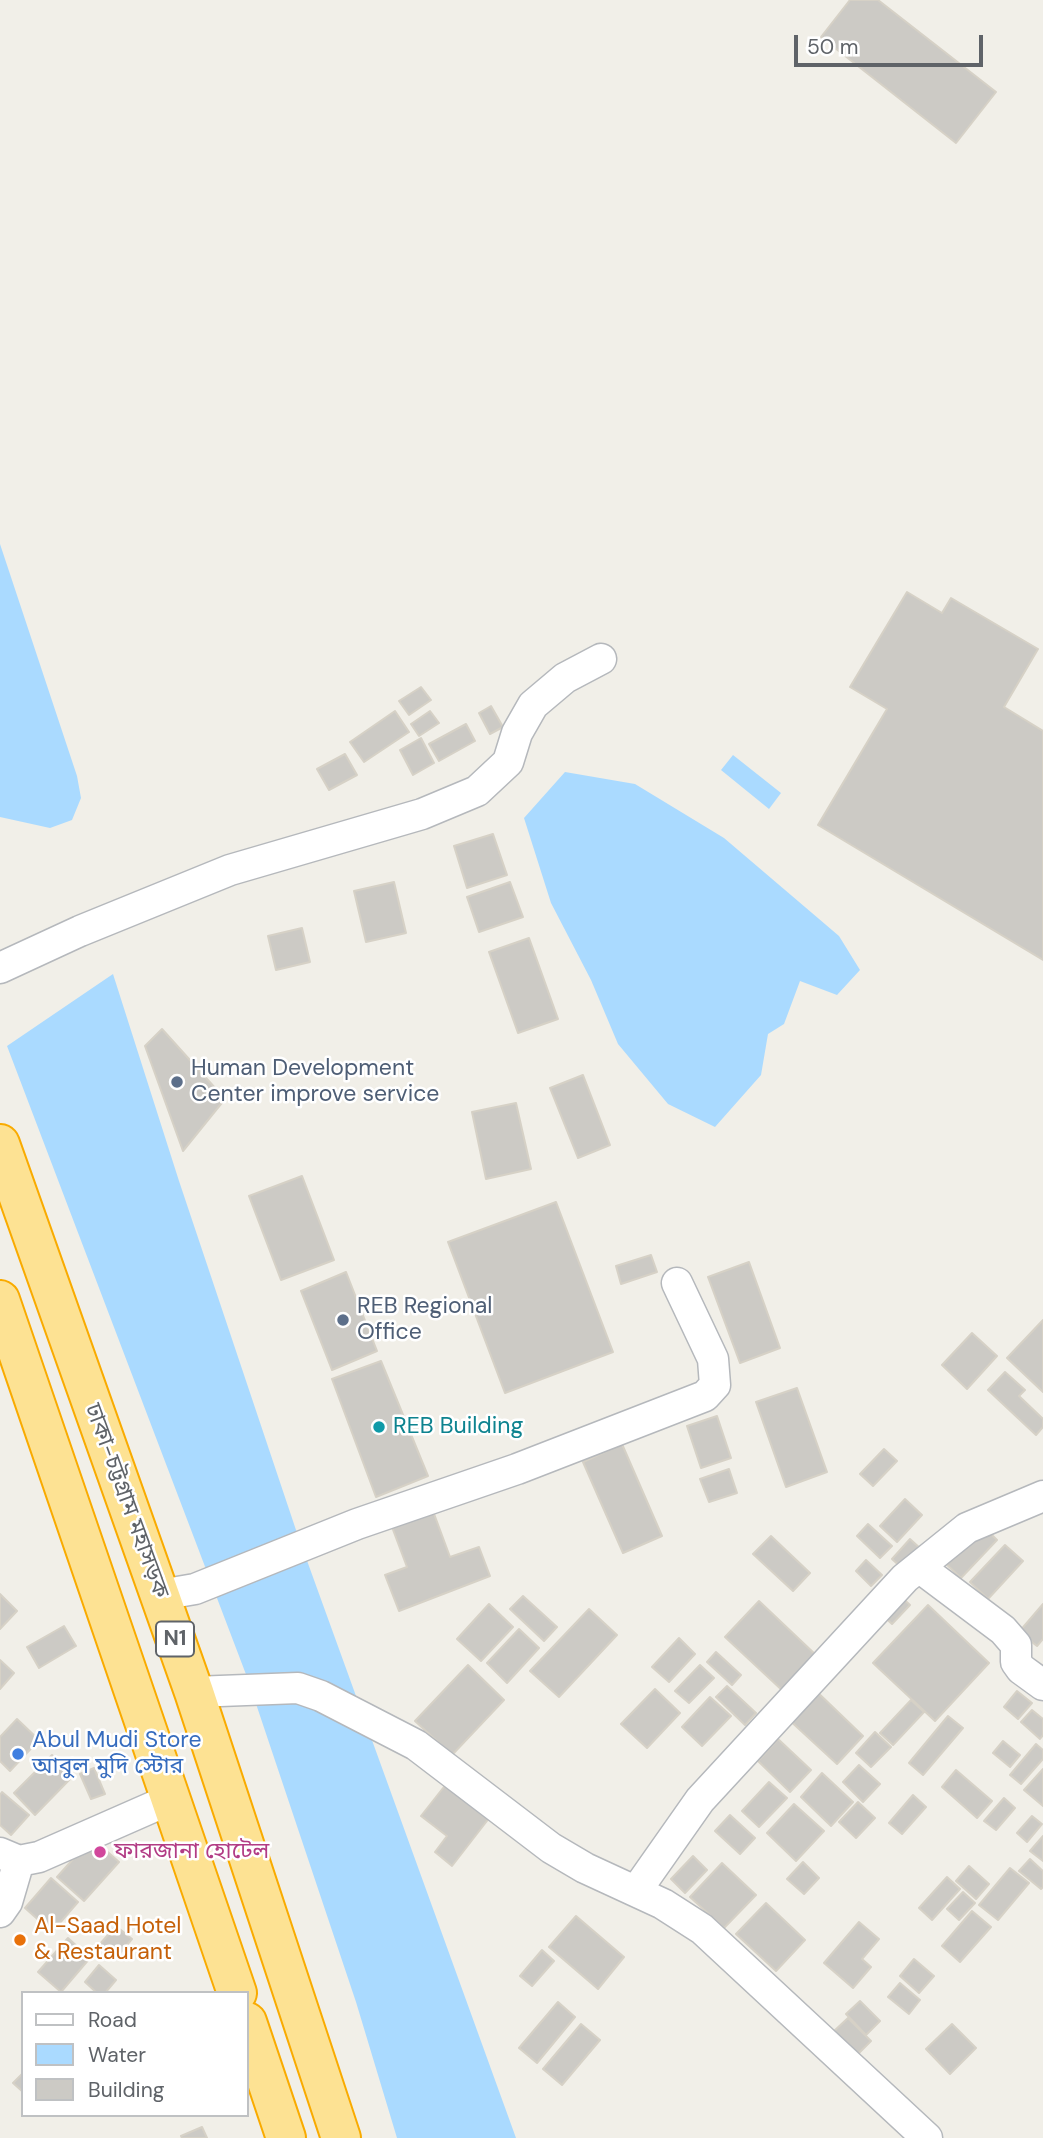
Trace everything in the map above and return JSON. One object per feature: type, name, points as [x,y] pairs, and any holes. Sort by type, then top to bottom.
[{"type":"highway","name":"ঢাকা-চট্টগ্রাম মহাসড়ক","points":[[0,1144],[191,1683],[341,2138]]},
{"type":"highway","name":"N1","points":[[0,1300],[236,1991]]},
{"type":"highway","points":[[135,1692],[191,1683]]},
{"type":"highway","points":[[248,2025],[286,2138]]},
{"type":"street","points":[[0,968],[80,930],[230,870],[422,814],[477,791],[508,762],[517,733],[533,705],[565,678],[601,659]]},
{"type":"street","points":[[160,1595],[195,1589],[357,1524],[517,1469],[705,1396],[715,1385],[713,1359],[677,1283]]},
{"type":"street","points":[[636,1891],[700,1801],[883,1600],[967,1528],[1043,1496]]},
{"type":"street","points":[[919,1567],[1003,1630],[1016,1645],[1016,1662],[1021,1670],[1043,1685]]},
{"type":"street","points":[[191,1683],[298,1688],[321,1696],[416,1745],[551,1847],[585,1868],[663,1904],[702,1929],[927,2138]]},
{"type":"street","points":[[0,1912],[7,1902],[9,1857],[39,1857],[171,1799]]},
{"type":"water","points":[[0,544],[77,776],[81,798],[72,820],[50,828],[0,817]]},
{"type":"water","points":[[733,755],[781,793],[769,809],[721,770]]},
{"type":"water","points":[[565,772],[635,784],[724,838],[839,936],[860,970],[837,995],[800,981],[784,1024],[768,1034],[761,1075],[715,1127],[668,1104],[618,1044],[591,980],[551,903],[524,818]]},
{"type":"water","points":[[113,974],[297,1533],[516,2138],[397,2138],[356,2002],[247,1677],[7,1046]]},
{"type":"building","points":[[850,0],[878,0],[996,92],[956,143],[821,37]]},
{"type":"building","points":[[907,592],[942,613],[951,598],[1038,649],[1004,707],[1043,731],[1043,960],[818,825],[887,709],[850,687]]},
{"type":"building","points":[[421,687],[431,700],[409,715],[399,701]]},
{"type":"building","points":[[491,706],[503,727],[490,734],[479,713]]},
{"type":"building","points":[[395,711],[409,732],[364,762],[350,742]]},
{"type":"building","points":[[430,711],[439,723],[419,736],[411,724]]},
{"type":"building","points":[[466,724],[475,741],[439,761],[429,744]]},
{"type":"building","points":[[421,738],[434,763],[413,775],[400,750]]},
{"type":"building","points":[[345,754],[357,775],[329,790],[317,769]]},
{"type":"building","points":[[493,834],[507,875],[467,888],[454,846]]},
{"type":"building","points":[[394,882],[406,933],[366,942],[354,891]]},
{"type":"building","points":[[510,882],[523,917],[479,932],[467,897]]},
{"type":"building","points":[[302,928],[310,962],[276,970],[268,936]]},
{"type":"building","points":[[529,938],[558,1019],[518,1033],[489,952]]},
{"type":"building","points":[[162,1029],[225,1099],[183,1151],[145,1046]]},
{"type":"building","points":[[583,1075],[610,1145],[578,1158],[550,1088]]},
{"type":"building","points":[[516,1103],[531,1169],[486,1179],[472,1112]]},
{"type":"building","points":[[302,1176],[334,1260],[281,1280],[249,1196]]},
{"type":"building","points":[[556,1202],[613,1352],[505,1393],[448,1242]]},
{"type":"building","points":[[651,1255],[657,1272],[621,1284],[616,1266]]},
{"type":"building","points":[[749,1262],[780,1348],[740,1363],[708,1277]]},
{"type":"building","points":[[346,1272],[377,1351],[332,1370],[301,1291]]},
{"type":"building","points":[[1043,1320],[1043,1392],[1007,1358]]},
{"type":"building","points":[[972,1333],[997,1356],[967,1389],[942,1365]]},
{"type":"building","name":"REB Building","points":[[381,1361],[428,1476],[376,1497],[332,1379]]},
{"type":"building","points":[[1005,1372],[1025,1390],[1019,1396],[1043,1419],[1043,1427],[1036,1435],[988,1390]]},
{"type":"building","points":[[797,1388],[827,1472],[786,1487],[756,1402]]},
{"type":"building","points":[[717,1416],[731,1458],[701,1468],[687,1426]]},
{"type":"building","points":[[622,1444],[662,1536],[623,1553],[583,1462]]},
{"type":"building","points":[[884,1449],[897,1461],[873,1486],[860,1474]]},
{"type":"building","points":[[729,1469],[737,1493],[709,1502],[700,1479]]},
{"type":"building","points":[[905,1499],[922,1515],[897,1542],[880,1526]]},
{"type":"building","points":[[433,1511],[450,1557],[479,1547],[490,1576],[399,1611],[385,1575],[407,1567],[392,1527]]},
{"type":"building","points":[[868,1524],[892,1546],[880,1558],[857,1536]]},
{"type":"building","points":[[981,1524],[997,1540],[961,1578],[945,1563]]},
{"type":"building","points":[[771,1536],[810,1573],[793,1591],[753,1554]]},
{"type":"building","points":[[910,1539],[922,1550],[904,1570],[892,1559]]},
{"type":"building","points":[[1005,1545],[1023,1561],[988,1599],[970,1582]]},
{"type":"building","points":[[866,1560],[882,1575],[871,1586],[856,1571]]},
{"type":"building","points":[[896,1592],[910,1605],[892,1624],[878,1611]]},
{"type":"building","points":[[0,1594],[17,1611],[0,1629]]},
{"type":"building","points":[[523,1596],[557,1627],[544,1641],[510,1609]]},
{"type":"building","points":[[759,1601],[817,1656],[784,1692],[725,1637]]},
{"type":"building","points":[[489,1604],[513,1627],[481,1661],[457,1639]]},
{"type":"building","points":[[1043,1604],[1043,1639],[1037,1646],[1019,1632]]},
{"type":"building","points":[[928,1605],[989,1663],[935,1721],[873,1663]]},
{"type":"building","points":[[589,1609],[617,1635],[559,1697],[530,1671]]},
{"type":"building","points":[[64,1626],[76,1646],[39,1668],[27,1647]]},
{"type":"building","points":[[519,1629],[539,1648],[507,1683],[487,1663]]},
{"type":"building","points":[[679,1638],[695,1654],[669,1682],[652,1667]]},
{"type":"building","points":[[716,1652],[741,1675],[732,1685],[707,1662]]},
{"type":"building","points":[[0,1660],[14,1673],[0,1689]]},
{"type":"building","points":[[468,1665],[504,1700],[452,1755],[415,1721]]},
{"type":"building","points":[[700,1665],[714,1678],[689,1703],[675,1691]]},
{"type":"building","points":[[727,1686],[756,1713],[745,1725],[716,1697]]},
{"type":"building","points":[[813,1688],[863,1736],[837,1764],[786,1717]]},
{"type":"building","points":[[655,1689],[680,1713],[647,1748],[621,1724]]},
{"type":"building","points":[[1017,1691],[1032,1703],[1018,1719],[1004,1707]]},
{"type":"building","points":[[710,1697],[731,1716],[702,1746],[682,1727]]},
{"type":"building","points":[[911,1700],[924,1712],[893,1745],[880,1733]]},
{"type":"building","points":[[1032,1710],[1043,1719],[1043,1735],[1040,1739],[1021,1722]]},
{"type":"building","points":[[948,1716],[963,1728],[923,1775],[909,1763]]},
{"type":"building","points":[[17,1719],[39,1740],[10,1771],[0,1761],[0,1737]]},
{"type":"building","points":[[875,1732],[891,1747],[871,1767],[856,1753]]},
{"type":"building","points":[[778,1739],[811,1770],[790,1792],[758,1761]]},
{"type":"building","points":[[1003,1741],[1020,1755],[1010,1767],[993,1753]]},
{"type":"building","points":[[1036,1744],[1043,1750],[1043,1759],[1021,1784],[1010,1775]]},
{"type":"building","points":[[52,1755],[73,1776],[35,1815],[14,1793]]},
{"type":"building","points":[[859,1765],[880,1784],[863,1802],[843,1782]]},
{"type":"building","points":[[94,1768],[105,1794],[91,1799],[80,1774]]},
{"type":"building","points":[[1043,1769],[1043,1806],[1024,1790]]},
{"type":"building","points":[[956,1770],[992,1801],[977,1818],[942,1787]]},
{"type":"building","points":[[822,1773],[853,1802],[831,1826],[801,1797]]},
{"type":"building","points":[[769,1782],[787,1798],[759,1827],[742,1811]]},
{"type":"building","points":[[447,1783],[490,1817],[452,1866],[435,1852],[447,1836],[421,1816]]},
{"type":"building","points":[[2,1792],[29,1815],[11,1835],[0,1825]]},
{"type":"building","points":[[913,1795],[926,1807],[902,1834],[889,1823]]},
{"type":"building","points":[[1004,1798],[1015,1808],[996,1830],[984,1821]]},
{"type":"building","points":[[858,1802],[875,1818],[856,1838],[839,1822]]},
{"type":"building","points":[[794,1804],[824,1831],[796,1861],[767,1833]]},
{"type":"building","points":[[730,1815],[755,1838],[740,1854],[715,1831]]},
{"type":"building","points":[[1032,1816],[1042,1824],[1027,1842],[1017,1833]]},
{"type":"building","points":[[1043,1836],[1043,1861],[1030,1851]]},
{"type":"building","points":[[92,1838],[119,1862],[84,1901],[57,1877]]},
{"type":"building","points":[[693,1856],[707,1870],[685,1893],[671,1879]]},
{"type":"building","points":[[1030,1859],[1043,1871],[1041,1889],[1019,1871]]},
{"type":"building","points":[[803,1862],[819,1878],[804,1894],[787,1879]]},
{"type":"building","points":[[722,1863],[756,1895],[724,1928],[690,1897]]},
{"type":"building","points":[[969,1866],[989,1884],[976,1899],[956,1881]]},
{"type":"building","points":[[1010,1868],[1029,1883],[998,1920],[979,1905]]},
{"type":"building","points":[[947,1877],[960,1889],[932,1920],[919,1908]]},
{"type":"building","points":[[51,1878],[78,1902],[52,1932],[25,1908]]},
{"type":"building","points":[[963,1892],[975,1903],[959,1920],[947,1909]]},
{"type":"building","points":[[766,1903],[805,1940],[776,1971],[736,1934]]},
{"type":"building","points":[[972,1911],[991,1927],[960,1962],[942,1946]]},
{"type":"building","points":[[576,1916],[624,1957],[598,1989],[549,1947]]},
{"type":"building","points":[[859,1922],[879,1939],[862,1959],[871,1967],[853,1988],[824,1963]]},
{"type":"building","points":[[116,1926],[132,1939],[115,1959],[99,1945]]},
{"type":"building","points":[[68,1938],[90,1958],[62,1991],[38,1972]]},
{"type":"building","points":[[542,1950],[554,1961],[532,1986],[520,1976]]},
{"type":"building","points":[[914,1959],[934,1976],[919,1993],[900,1976]]},
{"type":"building","points":[[99,1965],[116,1980],[107,1991],[95,1991],[85,1982]]},
{"type":"building","points":[[900,1983],[920,2000],[909,2014],[888,1997]]},
{"type":"building","points":[[860,2001],[880,2021],[866,2035],[846,2014]]},
{"type":"building","points":[[558,2002],[575,2017],[537,2063],[519,2048]]},
{"type":"building","points":[[848,2018],[871,2041],[856,2056],[833,2032]]},
{"type":"building","points":[[581,2024],[600,2040],[562,2085],[543,2069]]},
{"type":"building","points":[[952,2024],[976,2048],[950,2074],[926,2049]]},
{"type":"building","points":[[21,2075],[21,2090],[13,2083]]},
{"type":"building","points":[[202,2127],[207,2138],[181,2136]]},
{"type":"place","name":"Human Development Center improve service","points":[[177,1082]]},
{"type":"place","name":"REB Regional Office","points":[[343,1320]]},
{"type":"place","name":"REB Building","points":[[379,1427]]},
{"type":"place","name":"Abul Mudi Store আবুল মুদি স্টোর","points":[[18,1754]]},
{"type":"place","name":"ফারজানা হোটেল","points":[[100,1852]]},
{"type":"place","name":"Al-Saad Hotel & Restaurant","points":[[20,1940]]}]
